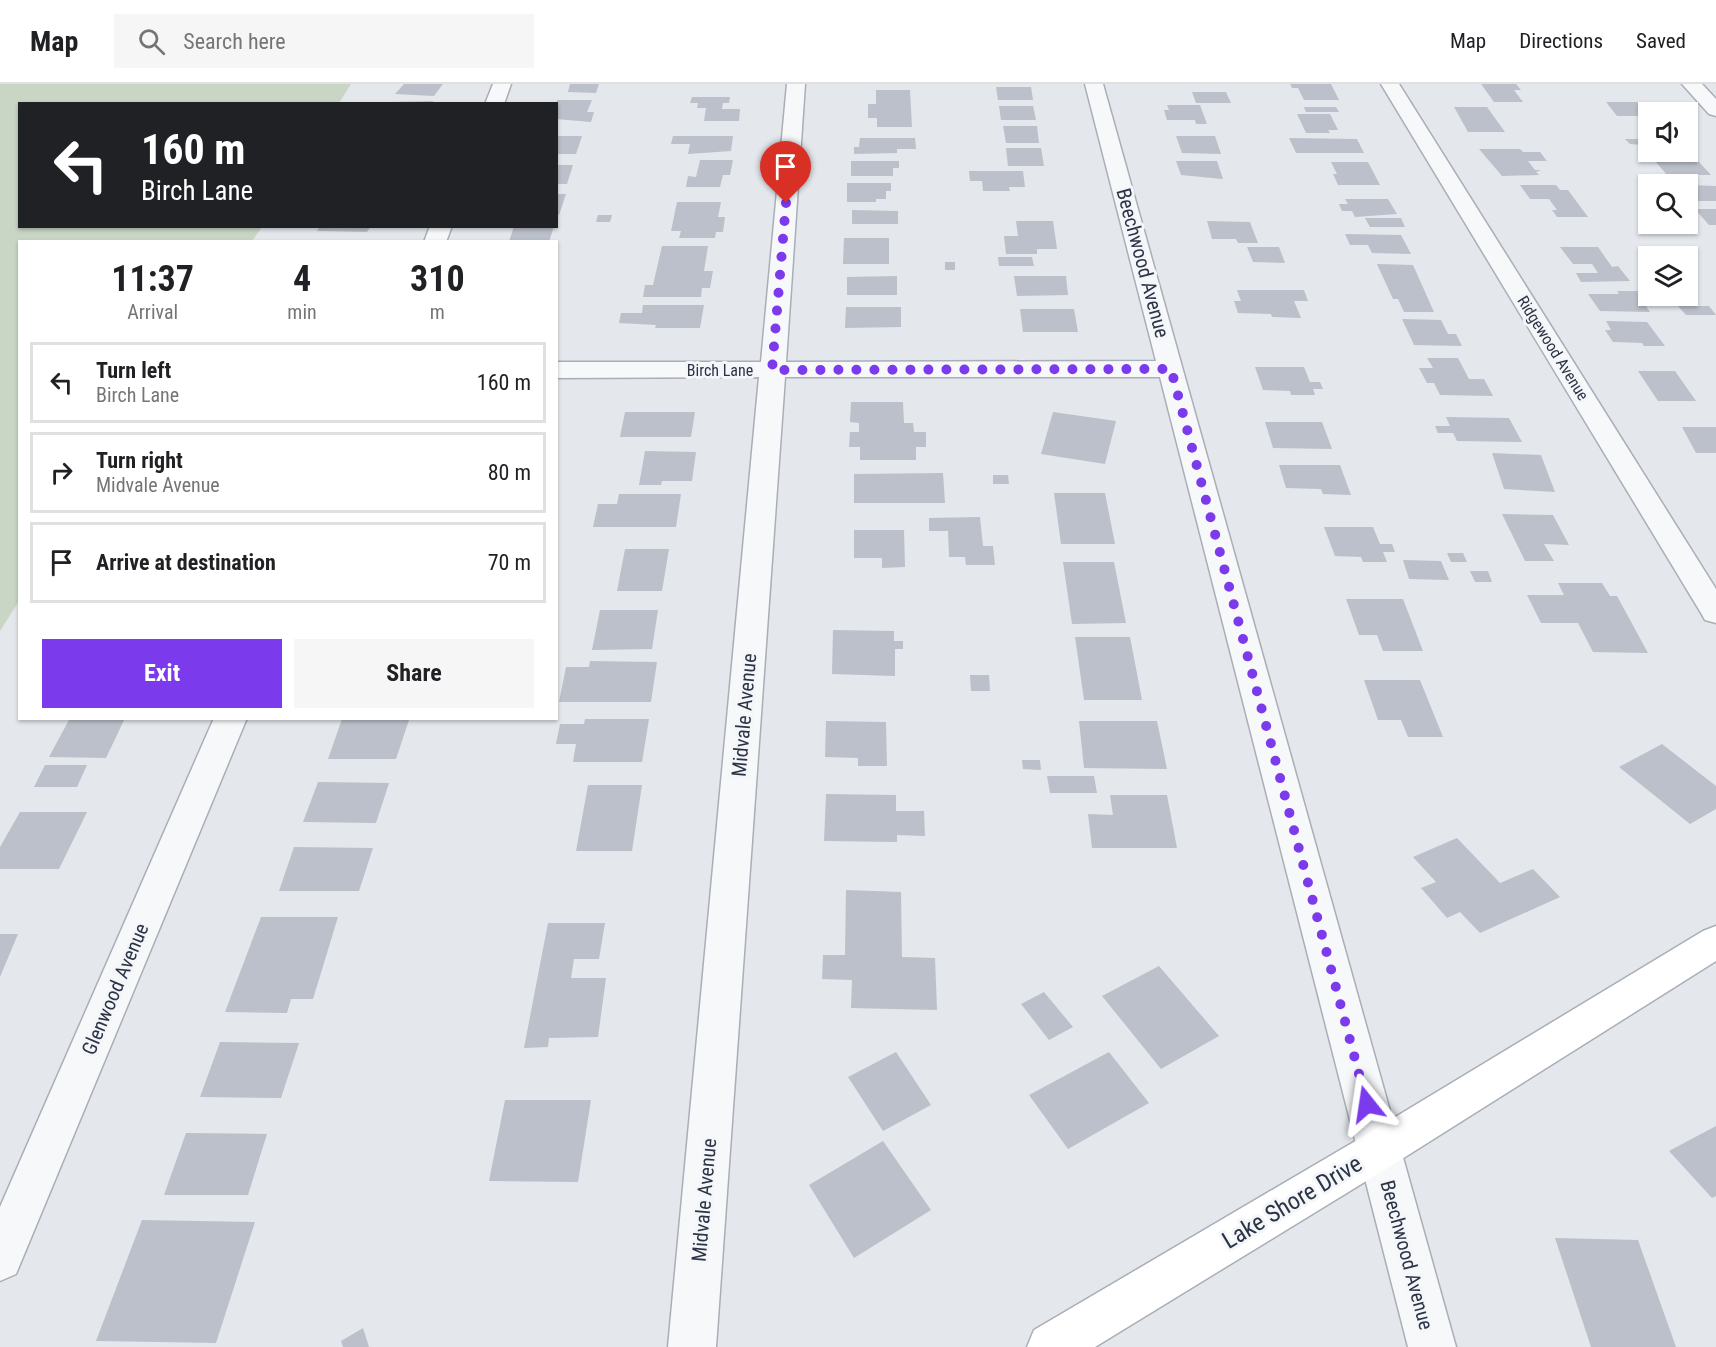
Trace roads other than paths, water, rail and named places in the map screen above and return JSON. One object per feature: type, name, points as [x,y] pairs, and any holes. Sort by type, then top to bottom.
[{"type":"street","points":[[495,102],[502,84]]},
{"type":"street","name":"Midvale Avenue","points":[[692,1347],[796,84]]},
{"type":"street","name":"Beechwood Avenue","points":[[1094,84],[1432,1347]]},
{"type":"street","name":"Ridgewood Avenue","points":[[1390,84],[1716,613]]},
{"type":"street","points":[[1691,84],[1716,110]]},
{"type":"street","name":"Birch Lane","points":[[558,370],[1171,369]]},
{"type":"street","name":"Glenwood Avenue","points":[[0,1259],[230,720]]},
{"type":"street","name":"Lake Shore Drive","points":[[1051,1347],[1379,1150],[1716,942]]}]
